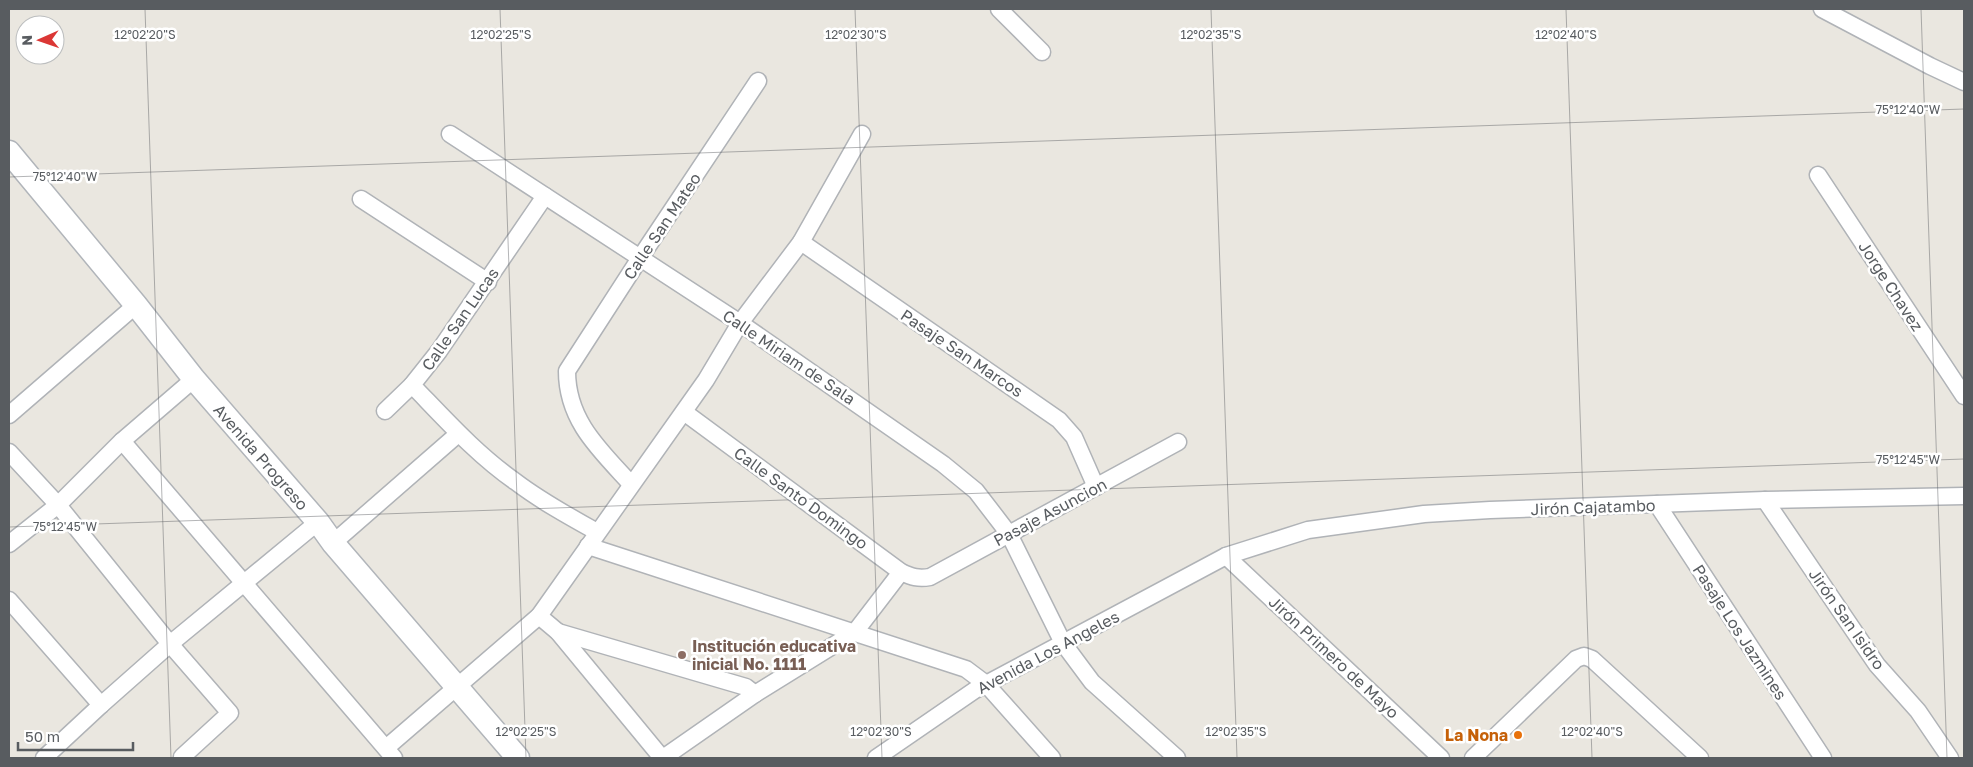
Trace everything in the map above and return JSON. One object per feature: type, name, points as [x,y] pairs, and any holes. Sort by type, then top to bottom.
[{"type":"street","points":[[998,9],[1042,52]]},
{"type":"street","points":[[1822,9],[1848,15],[1964,82]]},
{"type":"street","name":"Calle San Mateo","points":[[631,484],[592,441],[578,420],[570,402],[567,372],[640,258],[758,81]]},
{"type":"street","name":"Calle Miriam de Sala","points":[[450,134],[740,323],[944,464],[976,491],[1009,534],[1063,644],[1092,682],[1177,758]]},
{"type":"street","points":[[122,441],[390,753],[457,686],[539,616],[706,380],[740,323],[801,242],[862,134]]},
{"type":"street","name":"Avenida Progreso","points":[[9,152],[136,305],[194,380],[318,522],[518,758]]},
{"type":"street","name":"Jorge Chavez","points":[[1818,175],[1964,396]]},
{"type":"street","name":"Calle San Lucas","points":[[545,196],[488,282],[412,386],[458,434],[515,482],[565,514],[598,532]]},
{"type":"street","points":[[362,199],[488,282]]},
{"type":"street","name":"Pasaje San Marcos","points":[[801,242],[1059,420],[1074,437],[1096,487]]},
{"type":"street","points":[[9,415],[136,305]]},
{"type":"street","points":[[9,544],[58,505],[122,441],[194,380]]},
{"type":"street","points":[[385,411],[412,386]]},
{"type":"street","name":"Calle Santo Domingo","points":[[684,412],[901,572],[913,578],[920,578]]},
{"type":"street","points":[[333,542],[458,434]]},
{"type":"street","name":"Pasaje Asuncion","points":[[920,578],[930,577],[1178,442]]},
{"type":"street","points":[[9,452],[58,505],[170,644],[230,713],[182,757]]},
{"type":"street","name":"Jirón Cajatambo","points":[[1226,556],[1308,530],[1424,514],[1765,500],[1964,496]]},
{"type":"street","name":"Jirón San Isidro","points":[[1765,500],[1877,665],[1918,711],[1950,758]]},
{"type":"street","name":"Pasaje Los Jazmines","points":[[1657,504],[1823,758]]},
{"type":"street","points":[[44,758],[100,704],[318,522]]},
{"type":"street","points":[[588,546],[966,669],[986,684],[1052,758]]},
{"type":"street","name":"Avenida Los Angeles","points":[[876,758],[986,684],[1226,556]]},
{"type":"street","name":"Jirón Primero de Mayo","points":[[1226,556],[1442,758]]},
{"type":"street","points":[[539,616],[558,632],[662,758],[755,694],[855,632],[901,572]]},
{"type":"street","points":[[9,600],[100,704]]},
{"type":"street","points":[[558,632],[746,687],[755,694]]},
{"type":"street","points":[[1473,758],[1576,658],[1584,656],[1592,659],[1700,758]]},
{"type":"place","name":"Institución educativa inicial No. 1111","points":[[682,655]]},
{"type":"place","name":"La Nona","points":[[1518,735]]}]
